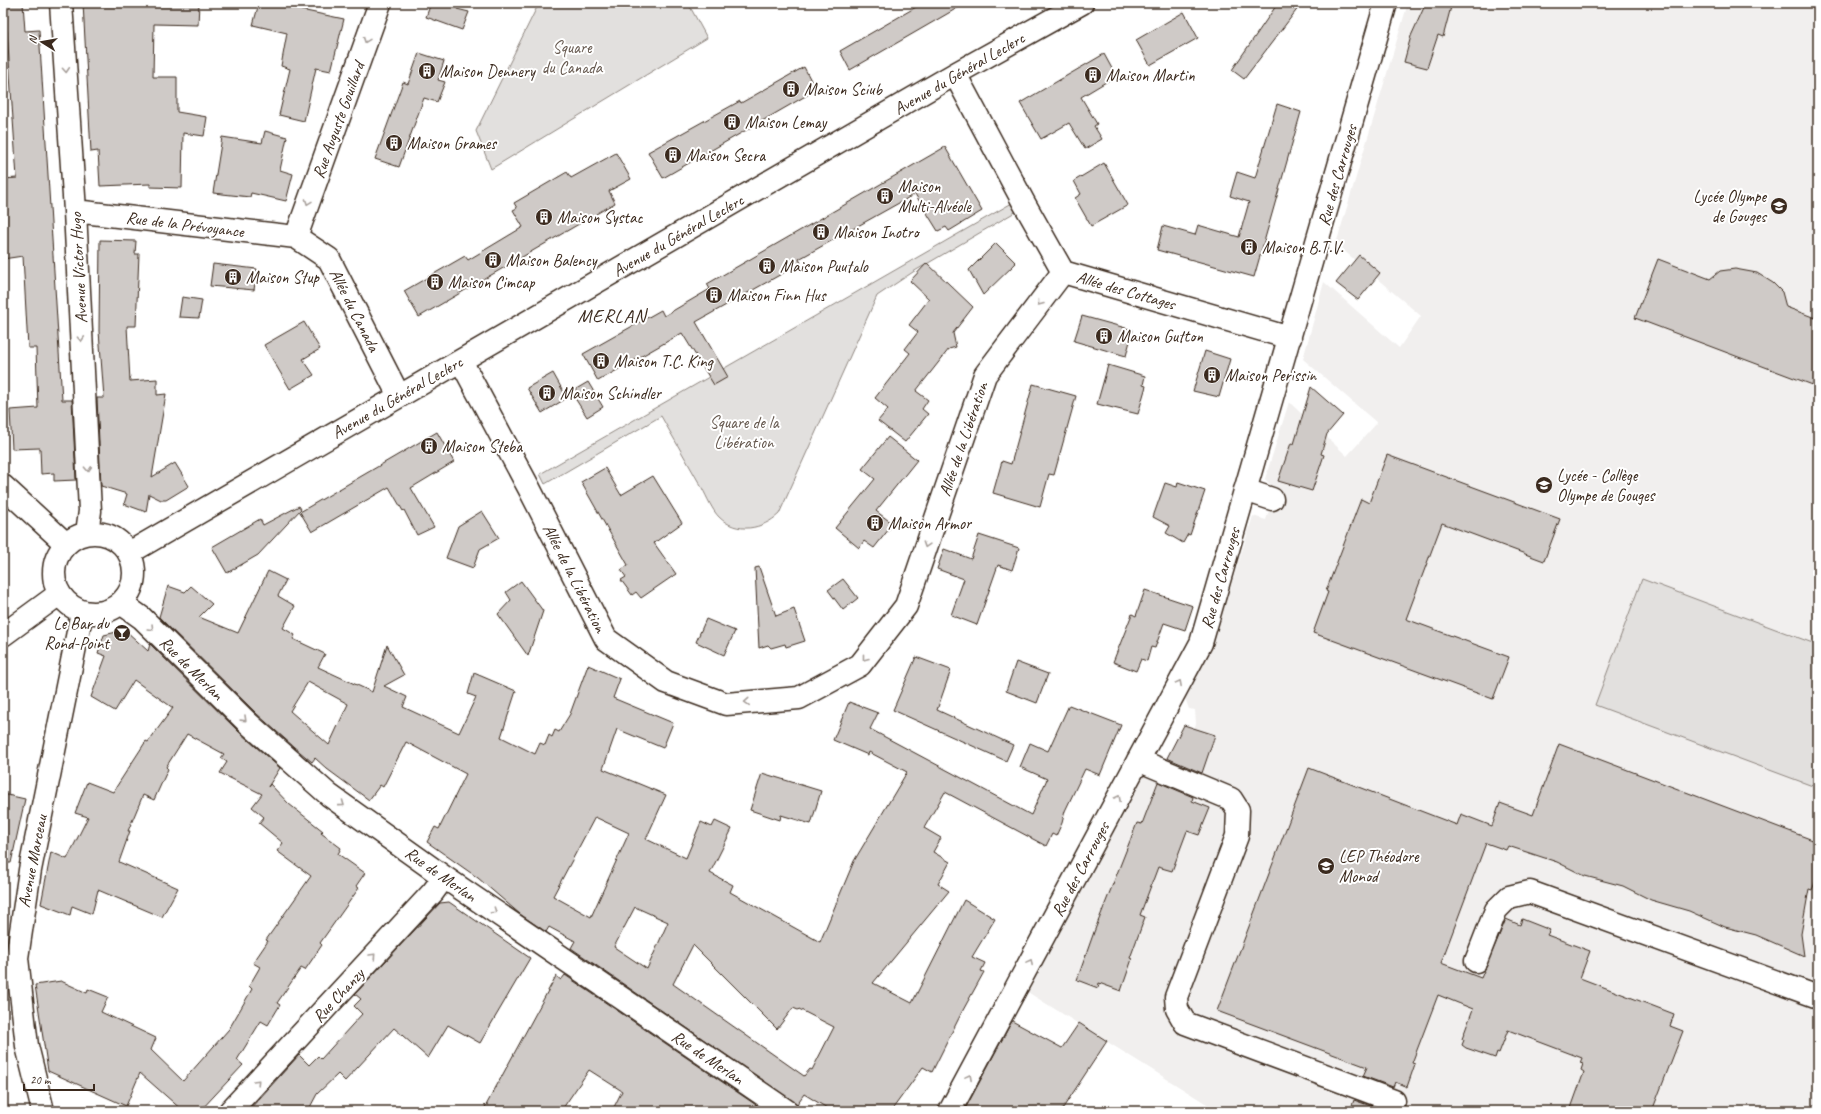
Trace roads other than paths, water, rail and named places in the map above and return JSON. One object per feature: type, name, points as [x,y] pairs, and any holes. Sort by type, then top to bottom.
[{"type":"street","name":"Avenue Victor Hugo","points":[[62,3],[75,211],[89,504],[88,533]]},
{"type":"street","name":"Rue Auguste Gouillard","points":[[296,237],[380,3]]},
{"type":"street","name":"Avenue du Général Leclerc","points":[[129,553],[955,74],[1082,3]]},
{"type":"street","name":"Rue des Carrouges","points":[[950,1111],[1200,643],[1290,338],[1386,3]]},
{"type":"street","name":"Allée des Cottages","points":[[955,74],[1063,272],[1290,338]]},
{"type":"street","name":"Rue de la Prévoyance","points":[[75,211],[296,237]]},
{"type":"street","name":"Allée du Canada","points":[[296,237],[329,259],[399,396]]},
{"type":"street","name":"Allée de la Libération","points":[[461,361],[529,488],[606,639],[666,682],[726,704],[799,698],[860,665],[906,606],[985,375],[1063,272]]},
{"type":"street","points":[[3,486],[66,544]]},
{"type":"street","points":[[1245,490],[1272,499]]},
{"type":"street","points":[[88,533],[100,533],[111,536],[121,543],[129,553],[133,562],[133,584],[128,594],[122,603],[103,613],[82,612],[69,605],[59,594],[54,582],[53,568],[58,555],[66,544],[76,536],[88,533]]},
{"type":"street","points":[[3,635],[59,594]]},
{"type":"street","name":"Rue de Merlan","points":[[122,603],[142,618],[248,723],[329,795],[444,877],[787,1111]]},
{"type":"street","name":"Avenue Marceau","points":[[43,1111],[27,1046],[17,958],[30,870],[82,612]]},
{"type":"street","points":[[1138,760],[1231,799],[1238,810],[1237,836],[1176,997],[1177,1009],[1185,1023],[1394,1100]]},
{"type":"street","name":"Rue Chanzy","points":[[230,1111],[433,892],[444,877]]},
{"type":"street","points":[[1476,961],[1496,910],[1509,897],[1530,892],[1818,997]]},
{"type":"place","name":"Maison Dennery","points":[[427,71]]},
{"type":"place","name":"Maison Martin","points":[[1093,75]]},
{"type":"place","name":"Maison Sciub","points":[[791,89]]},
{"type":"place","name":"Maison Lemay","points":[[732,122]]},
{"type":"place","name":"Maison Grames","points":[[394,143]]},
{"type":"place","name":"Maison Secra","points":[[673,155]]},
{"type":"place","name":"Maison Multi-Alvéole","points":[[885,196]]},
{"type":"place","name":"Lycée Olympe de Gouges","points":[[1779,206]]},
{"type":"place","name":"Maison Systac","points":[[544,217]]},
{"type":"place","name":"Maison Inotro","points":[[821,232]]},
{"type":"place","name":"Maison B.T.V.","points":[[1249,247]]},
{"type":"place","name":"Maison Balency","points":[[493,260]]},
{"type":"place","name":"Maison Puutalo","points":[[767,266]]},
{"type":"place","name":"Maison Stup","points":[[233,277]]},
{"type":"place","name":"Maison Cimcap","points":[[435,282]]},
{"type":"place","name":"Maison Finn Hus","points":[[714,295]]},
{"type":"place","name":"Maison Gutton","points":[[1104,336]]},
{"type":"place","name":"Maison T.C. King","points":[[601,361]]},
{"type":"place","name":"Maison Perissin","points":[[1212,375]]},
{"type":"place","name":"Maison Schindler","points":[[547,393]]},
{"type":"place","name":"Maison Steba","points":[[429,446]]},
{"type":"place","name":"Lycée - Collège Olympe de Gouges","points":[[1544,485]]},
{"type":"place","name":"Maison Armor","points":[[875,523]]},
{"type":"place","name":"Le Bar du Rond-Point","points":[[122,633]]},
{"type":"place","name":"LEP Théodore Monod","points":[[1326,866]]},
{"type":"district","name":"MERLAN","points":[[612,315]]},
{"type":"park label","name":"Square du Canada","points":[[572,57]]},
{"type":"park label","name":"Square de la Libération","points":[[744,432]]}]
